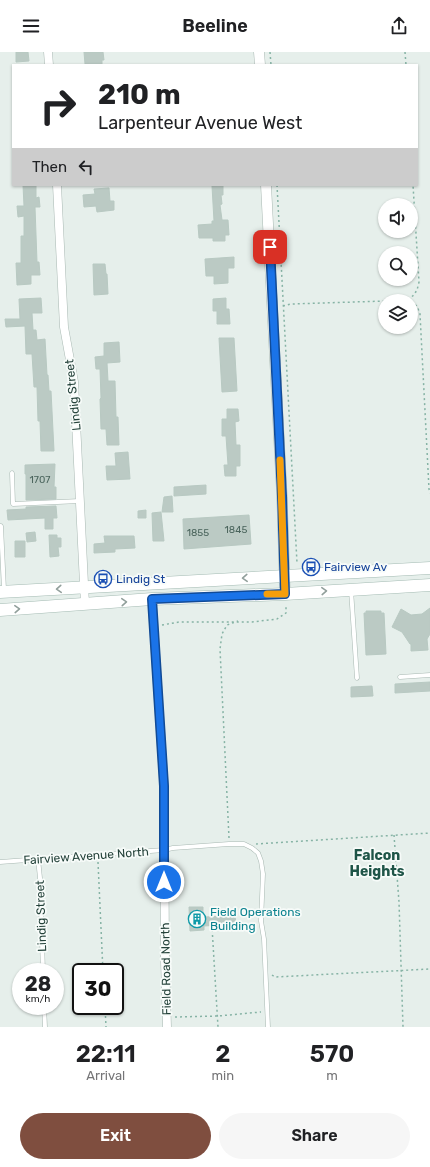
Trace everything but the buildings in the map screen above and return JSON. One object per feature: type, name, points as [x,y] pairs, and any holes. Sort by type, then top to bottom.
[{"type":"main road","points":[[2,592],[430,568]]},
{"type":"main road","points":[[0,610],[152,599],[285,594],[430,586]]},
{"type":"street","points":[[48,52],[49,64]]},
{"type":"street","points":[[259,52],[260,64]]},
{"type":"street","name":"Lindig Street","points":[[56,186],[64,327],[74,382],[85,604]]},
{"type":"street","points":[[266,186],[282,489],[285,594]]},
{"type":"street","name":"Field Road North","points":[[152,599],[155,627],[164,786],[167,1027]]},
{"type":"lane","points":[[12,473],[13,504],[80,501]]},
{"type":"lane","points":[[0,526],[2,592]]},
{"type":"lane","points":[[351,590],[358,678]]},
{"type":"lane","points":[[400,677],[430,675]]},
{"type":"lane","points":[[244,844],[258,853],[263,874],[261,921],[266,972],[268,1027]]},
{"type":"lane","name":"Fairview Avenue North","points":[[0,862],[164,850],[173,848],[244,844]]},
{"type":"lane","name":"Lindig Street","points":[[38,859],[43,963]]},
{"type":"lane","points":[[44,1015],[45,1027]]},
{"type":"path","points":[[270,52],[271,64]]},
{"type":"path","points":[[405,52],[406,64]]},
{"type":"path","points":[[277,186],[297,563]]},
{"type":"path","points":[[413,186],[419,282],[417,291],[414,294]]},
{"type":"path","points":[[273,309],[291,304],[378,302]]},
{"type":"path","points":[[418,309],[420,314],[428,490],[430,493]]},
{"type":"path","points":[[155,627],[179,622],[252,622],[277,619],[286,613],[285,594]]},
{"type":"path","points":[[229,844],[220,649],[222,634],[227,626],[238,621]]},
{"type":"path","points":[[244,844],[430,833]]},
{"type":"path","points":[[394,835],[399,902],[403,1027]]},
{"type":"path","points":[[98,854],[103,963]]},
{"type":"path","points":[[211,910],[218,1027]]},
{"type":"path","points":[[266,972],[275,977],[430,969]]},
{"type":"path","points":[[167,1018],[218,1016],[268,1011]]},
{"type":"path","points":[[105,1015],[106,1027]]},
{"type":"slow traffic","points":[[267,594],[285,594],[280,460]]},
{"type":"place","name":"Fairview Av","points":[[311,567]]},
{"type":"place","name":"Lindig St","points":[[103,579]]},
{"type":"place","name":"Field Operations Building","points":[[197,919]]},
{"type":"district","name":"Falcon Heights","points":[[377,864]]},
{"type":"route","points":[[164,882],[164,786],[155,627],[152,599],[285,594],[282,496],[270,247]]}]
